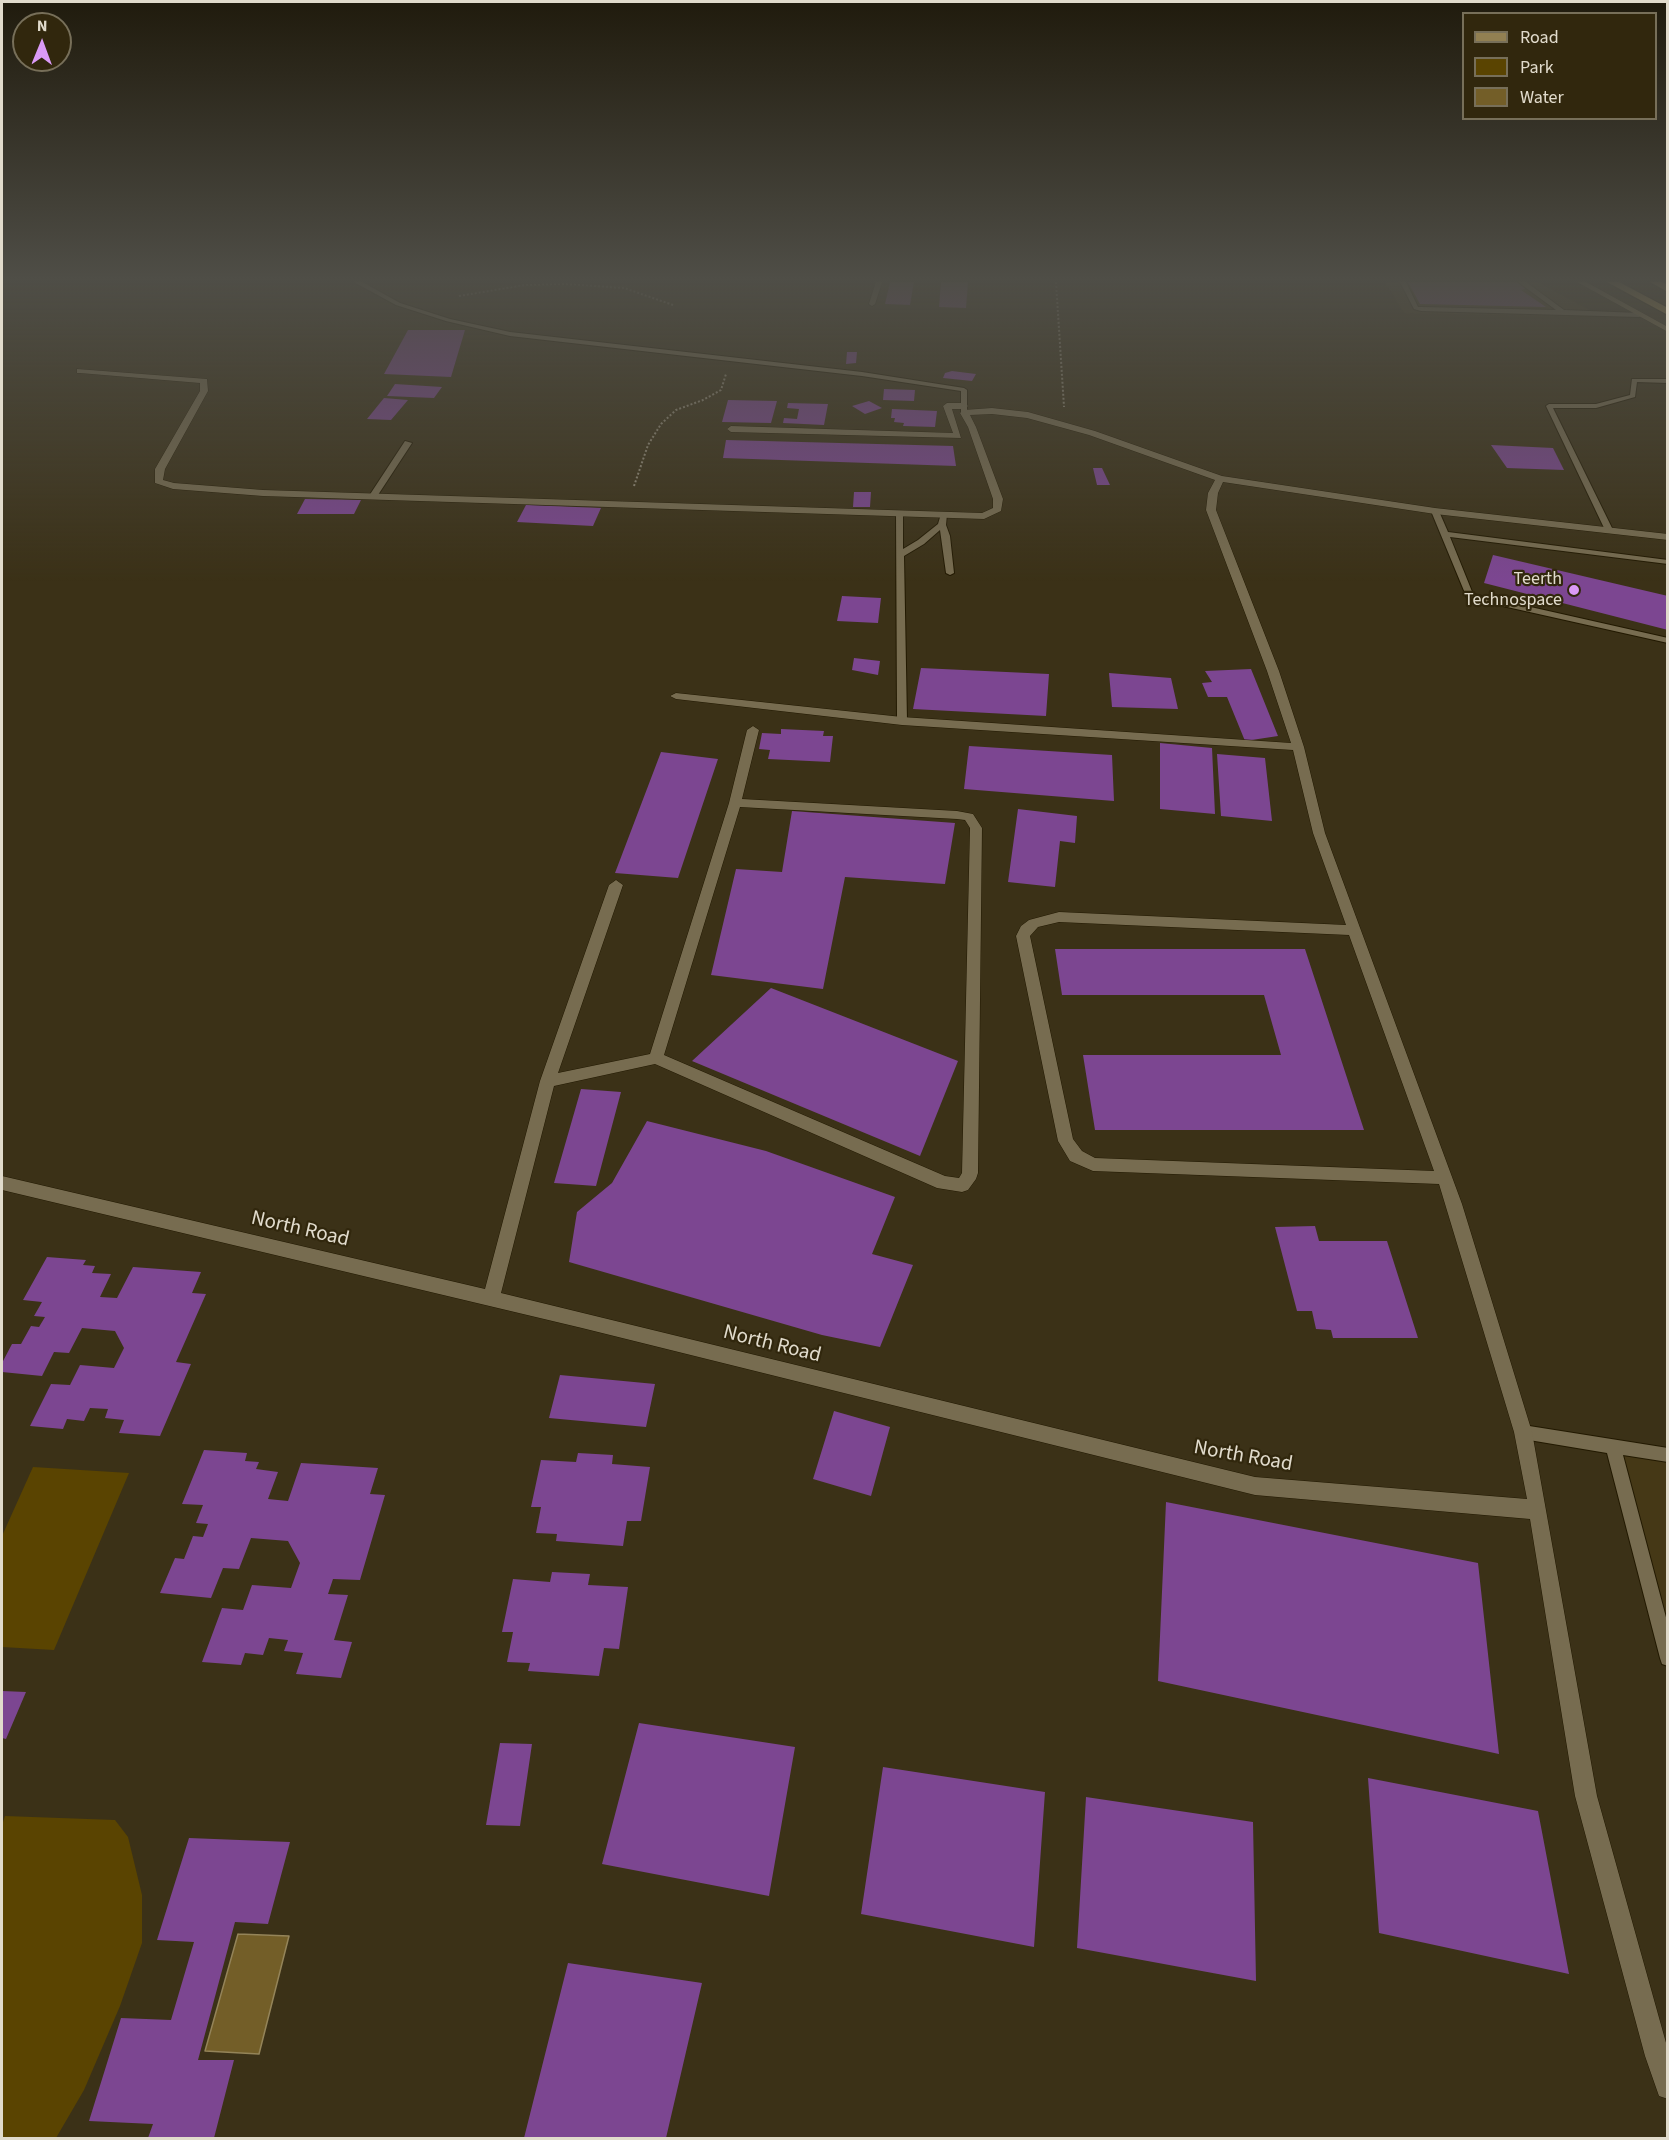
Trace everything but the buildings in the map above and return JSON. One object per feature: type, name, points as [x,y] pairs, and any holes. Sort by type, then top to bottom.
[{"type":"street","points":[[204,382],[204,391],[160,468],[158,481],[173,486],[252,492],[630,504],[899,515],[943,520],[984,516],[998,509],[999,499],[964,410]]},
{"type":"street","points":[[731,429],[958,436],[947,406],[964,410],[1028,415],[1065,425],[1220,479],[1435,511],[1668,537]]},
{"type":"street","points":[[1220,479],[1214,493],[1211,510],[1273,671],[1298,747],[1319,833],[1445,1178],[1523,1432],[1586,1796],[1657,2056],[1668,2087]]},
{"type":"street","points":[[676,696],[902,721],[1298,747]]},
{"type":"street","points":[[656,1058],[735,803],[753,730]]},
{"type":"street","points":[[548,1081],[656,1058],[943,1184],[962,1185],[968,1179],[970,1173],[975,828],[969,817],[735,803]]},
{"type":"street","points":[[491,1298],[548,1081],[616,885]]},
{"type":"street","points":[[1355,930],[1059,917],[1034,923],[1026,929],[1023,936],[1066,1141],[1076,1156],[1093,1164],[1445,1178]]},
{"type":"street","name":"North Road","points":[[2,1183],[491,1298],[1255,1486],[1538,1510]]},
{"type":"lane","points":[[912,382],[964,390],[964,410]]},
{"type":"lane","points":[[1609,530],[1549,406],[1596,406],[1633,396],[1634,382]]},
{"type":"lane","points":[[373,496],[408,442]]},
{"type":"lane","points":[[1435,511],[1470,596],[1668,641]]},
{"type":"lane","points":[[899,515],[902,721]]},
{"type":"lane","points":[[899,555],[921,542],[943,520]]},
{"type":"lane","points":[[943,520],[950,573]]},
{"type":"lane","points":[[1445,534],[1668,562]]},
{"type":"lane","points":[[1523,1432],[1668,1455]]},
{"type":"lane","points":[[1613,1447],[1668,1658]]},
{"type":"path","points":[[630,504],[648,446],[661,424],[676,410],[703,400],[721,390],[724,382]]},
{"type":"path","points":[[1062,382],[1065,425]]},
{"type":"shaded area","points":[[1613,1447],[1667,1455],[1667,1658]]},
{"type":"green space","points":[[33,1467],[129,1473],[54,1650],[2,1647],[2,1536]]},
{"type":"green space","points":[[5,1816],[115,1820],[128,1837],[142,1895],[142,1943],[120,2006],[84,2090],[56,2138],[2,2138],[2,1825]]},
{"type":"water","points":[[238,1934],[289,1936],[259,2054],[205,2051]]},
{"type":"place","name":"Teerth Technospace","points":[[1574,590]]}]
